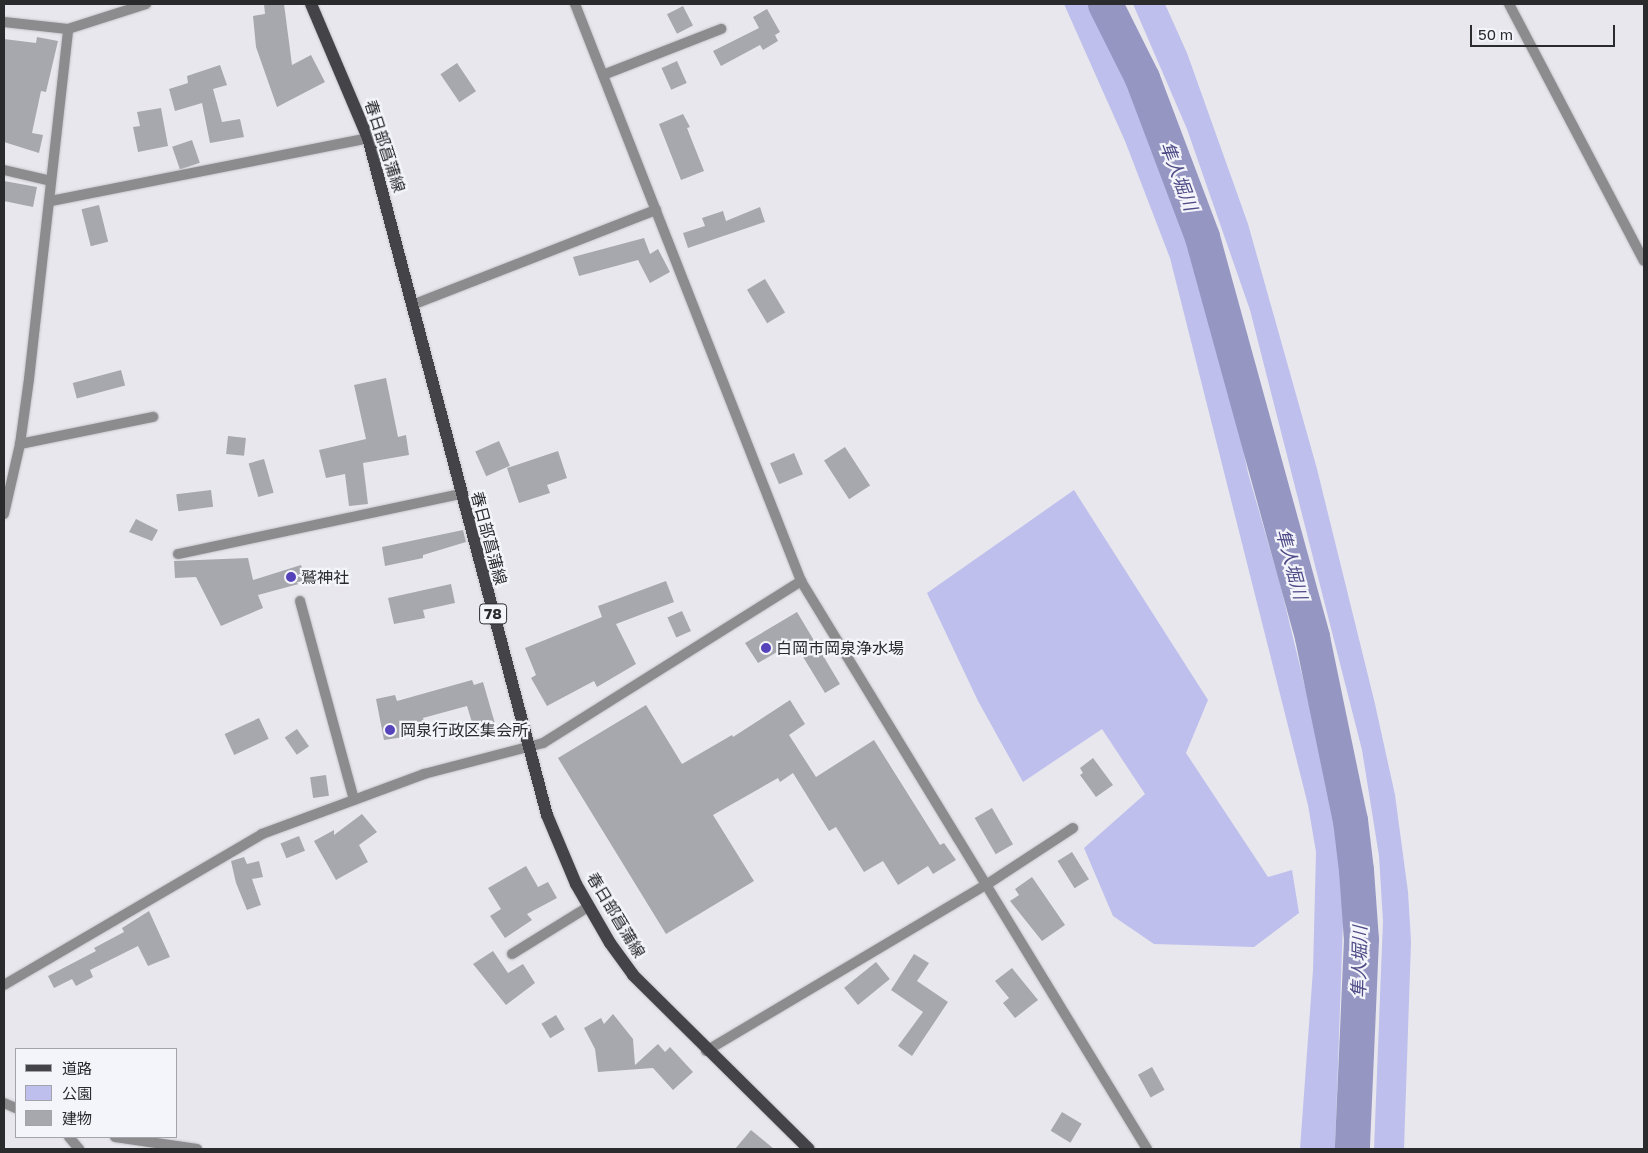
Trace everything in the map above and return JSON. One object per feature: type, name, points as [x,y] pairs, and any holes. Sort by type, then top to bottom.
[{"type":"main road","name":"春日部菖蒲線","points":[[311,4],[368,138],[547,815],[588,907],[633,975],[706,1051],[809,1149]]},
{"type":"street","points":[[4,22],[68,29],[146,4]]},
{"type":"street","points":[[575,4],[800,581],[1147,1149]]},
{"type":"street","points":[[1509,4],[1644,261]]},
{"type":"street","points":[[4,514],[20,444],[51,201],[51,181],[68,29]]},
{"type":"street","points":[[603,75],[721,29]]},
{"type":"street","points":[[51,201],[368,138]]},
{"type":"street","points":[[4,170],[51,181]]},
{"type":"street","points":[[412,305],[656,210]]},
{"type":"street","points":[[20,444],[153,417]]},
{"type":"street","points":[[178,554],[461,494]]},
{"type":"street","points":[[4,985],[262,834],[424,774],[514,748],[528,747],[565,729],[800,581]]},
{"type":"street","points":[[300,601],[354,800]]},
{"type":"street","points":[[706,1051],[986,885],[1073,828]]},
{"type":"street","points":[[512,954],[588,907]]},
{"type":"street","points":[[123,1138],[196,1149]]},
{"type":"green space","points":[[1064,4],[1090,4],[1136,105],[1192,249],[1228,377],[1248,473],[1280,584],[1328,782],[1340,864],[1343,922],[1335,1149],[1300,1149],[1313,970],[1316,852],[1308,805],[1170,258],[1125,141]]},
{"type":"green space","points":[[1133,4],[1165,4],[1187,53],[1248,224],[1317,469],[1375,704],[1395,795],[1408,892],[1411,941],[1404,1149],[1374,1149],[1383,921],[1379,856],[1362,750],[1250,310],[1187,129]]},
{"type":"green space","points":[[1074,490],[1208,700],[1186,753],[1268,877],[1292,870],[1299,913],[1254,947],[1154,944],[1113,916],[1084,848],[1145,794],[1102,729],[1023,782],[978,701],[927,593]]},
{"type":"building","points":[[264,4],[284,4],[292,65],[311,55],[325,82],[277,107],[256,47],[253,16],[265,14]]},
{"type":"building","points":[[683,6],[693,26],[677,34],[667,14]]},
{"type":"building","points":[[767,9],[780,32],[775,35],[778,41],[763,50],[760,45],[721,66],[713,51],[759,28],[753,17]]},
{"type":"building","points":[[37,37],[58,41],[46,92],[41,91],[32,133],[43,135],[39,153],[4,142],[4,39],[36,43]]},
{"type":"building","points":[[677,61],[687,83],[671,90],[661,68]]},
{"type":"building","points":[[457,63],[476,91],[459,102],[440,74]]},
{"type":"building","points":[[220,65],[227,85],[213,89],[222,122],[240,119],[244,137],[210,143],[202,103],[175,111],[169,89],[188,83],[187,76]]},
{"type":"building","points":[[161,108],[168,146],[138,152],[133,127],[140,126],[137,112]]},
{"type":"building","points":[[683,114],[690,127],[687,128],[704,171],[681,180],[659,124]]},
{"type":"building","points":[[192,140],[200,163],[180,170],[172,147]]},
{"type":"building","points":[[4,181],[37,187],[33,207],[4,201]]},
{"type":"building","points":[[99,205],[108,242],[91,246],[82,209]]},
{"type":"building","points":[[760,207],[765,222],[688,248],[683,233],[705,226],[702,218],[723,211],[726,221]]},
{"type":"building","points":[[644,238],[650,254],[658,249],[670,272],[650,283],[638,260],[579,276],[573,257]]},
{"type":"building","points":[[765,279],[785,312],[767,323],[747,290]]},
{"type":"building","points":[[121,370],[125,385],[77,398],[73,383]]},
{"type":"building","points":[[386,378],[398,437],[406,435],[409,455],[363,463],[368,504],[349,506],[345,474],[326,478],[319,450],[366,439],[354,385]]},
{"type":"building","points":[[228,436],[246,438],[244,456],[226,454]]},
{"type":"building","points":[[499,441],[510,466],[486,476],[475,452]]},
{"type":"building","points":[[845,447],[870,486],[849,499],[824,461]]},
{"type":"building","points":[[558,451],[567,478],[547,485],[550,493],[519,503],[507,468]]},
{"type":"building","points":[[794,453],[803,474],[779,484],[770,463]]},
{"type":"building","points":[[264,459],[274,493],[258,497],[249,463]]},
{"type":"building","points":[[211,490],[213,507],[178,511],[176,494]]},
{"type":"building","points":[[136,519],[158,530],[152,541],[129,532]]},
{"type":"building","points":[[463,530],[466,542],[423,555],[423,558],[385,566],[382,547]]},
{"type":"building","points":[[248,558],[253,580],[301,565],[306,582],[258,595],[263,608],[221,626],[196,577],[175,578],[174,561]]},
{"type":"building","points":[[666,581],[674,602],[616,624],[636,664],[597,687],[594,681],[547,706],[531,678],[536,675],[525,648],[602,617],[598,606]]},
{"type":"building","points":[[451,584],[455,603],[423,610],[425,618],[394,624],[388,598]]},
{"type":"building","points":[[682,611],[691,631],[676,638],[667,618]]},
{"type":"building","name":"白岡市岡泉浄水場","points":[[797,612],[840,684],[825,693],[794,642],[758,663],[745,643]]},
{"type":"building","points":[[472,680],[474,685],[483,682],[498,734],[477,739],[467,706],[423,718],[424,722],[402,728],[404,737],[384,740],[376,699],[395,695],[397,701]]},
{"type":"building","points":[[790,700],[805,724],[789,735],[816,777],[874,740],[940,845],[944,843],[956,860],[933,874],[928,866],[898,885],[883,861],[864,872],[836,827],[829,831],[793,773],[780,782],[778,778],[713,815],[754,881],[666,934],[558,758],[646,705],[682,764],[732,735],[733,737]]},
{"type":"building","points":[[259,718],[269,739],[234,755],[225,734]]},
{"type":"building","points":[[297,729],[309,746],[297,755],[285,738]]},
{"type":"building","points":[[1093,758],[1113,785],[1096,797],[1080,775],[1083,773],[1080,768]]},
{"type":"building","points":[[326,775],[329,796],[313,798],[310,777]]},
{"type":"building","points":[[992,808],[1013,844],[996,854],[975,818]]},
{"type":"building","points":[[362,814],[377,832],[359,845],[368,862],[336,880],[314,841],[334,830],[334,835]]},
{"type":"building","points":[[299,836],[305,851],[286,858],[280,843]]},
{"type":"building","points":[[1072,852],[1089,879],[1075,888],[1058,861]]},
{"type":"building","points":[[244,857],[247,864],[259,861],[263,877],[252,879],[261,905],[247,910],[236,883],[231,861]]},
{"type":"building","points":[[526,866],[538,887],[548,882],[557,898],[527,914],[532,920],[505,938],[490,916],[501,909],[488,888]]},
{"type":"building","points":[[1032,877],[1065,925],[1042,941],[1010,901],[1019,895],[1015,889]]},
{"type":"building","points":[[149,911],[170,957],[148,966],[138,946],[90,970],[93,977],[76,986],[72,979],[54,988],[48,976],[96,951],[94,948],[124,932],[122,928]]},
{"type":"building","points":[[493,951],[508,973],[523,964],[535,983],[506,1005],[473,964]]},
{"type":"building","points":[[914,954],[929,963],[917,981],[948,1002],[912,1056],[898,1046],[923,1012],[891,990]]},
{"type":"building","points":[[876,962],[890,979],[858,1005],[844,988]]},
{"type":"building","points":[[1012,968],[1038,1000],[1015,1018],[1003,1003],[1009,998],[995,981]]},
{"type":"building","points":[[613,1014],[633,1039],[635,1065],[658,1044],[665,1052],[670,1047],[693,1072],[673,1090],[653,1068],[598,1072],[595,1049],[584,1028],[601,1018],[604,1024]]},
{"type":"building","points":[[556,1015],[565,1030],[550,1038],[541,1024]]},
{"type":"building","points":[[1152,1067],[1165,1090],[1151,1097],[1138,1075]]},
{"type":"building","points":[[1062,1112],[1082,1124],[1070,1143],[1051,1131]]},
{"type":"building","points":[[751,1130],[774,1149],[735,1149]]},
{"type":"waterway","name":"隼人堀川","points":[[1105,4],[1142,78],[1202,237],[1312,637],[1350,820],[1356,870],[1361,939],[1352,1149]]},
{"type":"place","name":"鷲神社","points":[[291,577]]},
{"type":"place","name":"白岡市岡泉浄水場","points":[[766,648]]},
{"type":"place","name":"岡泉行政区集会所","points":[[390,730]]}]
